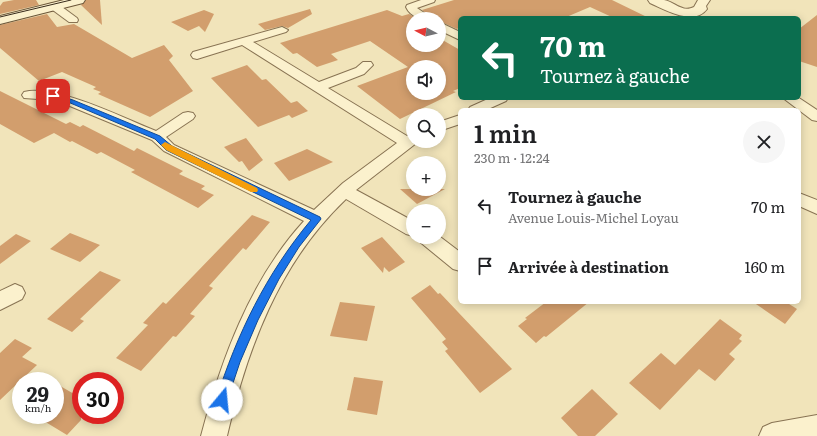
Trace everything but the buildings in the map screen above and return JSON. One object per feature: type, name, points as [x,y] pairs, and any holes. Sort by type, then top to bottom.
[{"type":"main road","points":[[0,13],[79,0]]},
{"type":"main road","points":[[660,1],[667,8],[694,9]]},
{"type":"main road","points":[[0,20],[55,3]]},
{"type":"street","points":[[415,12],[411,7],[430,0]]},
{"type":"street","points":[[55,3],[73,20]]},
{"type":"street","points":[[446,29],[458,36]]},
{"type":"street","points":[[197,55],[282,30]]},
{"type":"street","points":[[243,41],[406,138]]},
{"type":"street","points":[[318,87],[360,71],[367,65]]},
{"type":"street","points":[[29,95],[53,96],[70,101],[157,138],[169,148],[317,219]]},
{"type":"street","points":[[479,108],[497,100]]},
{"type":"street","points":[[793,100],[817,117]]},
{"type":"street","points":[[157,138],[188,116]]},
{"type":"street","points":[[446,124],[458,119]]},
{"type":"street","points":[[214,436],[222,400],[234,362],[253,318],[275,276],[296,245],[317,219],[345,191],[383,159],[406,144]]},
{"type":"street","points":[[345,191],[406,225]]},
{"type":"street","points":[[801,200],[817,208]]},
{"type":"street","points":[[436,244],[458,260]]},
{"type":"street","points":[[772,436],[817,428]]},
{"type":"tram line","points":[[0,17],[71,0]]},
{"type":"slow traffic","points":[[165,145],[254,190]]},
{"type":"route","points":[[53,96],[70,101],[157,138],[169,148],[301,213],[317,219],[296,245],[275,276],[253,318],[234,362],[222,400]]}]
